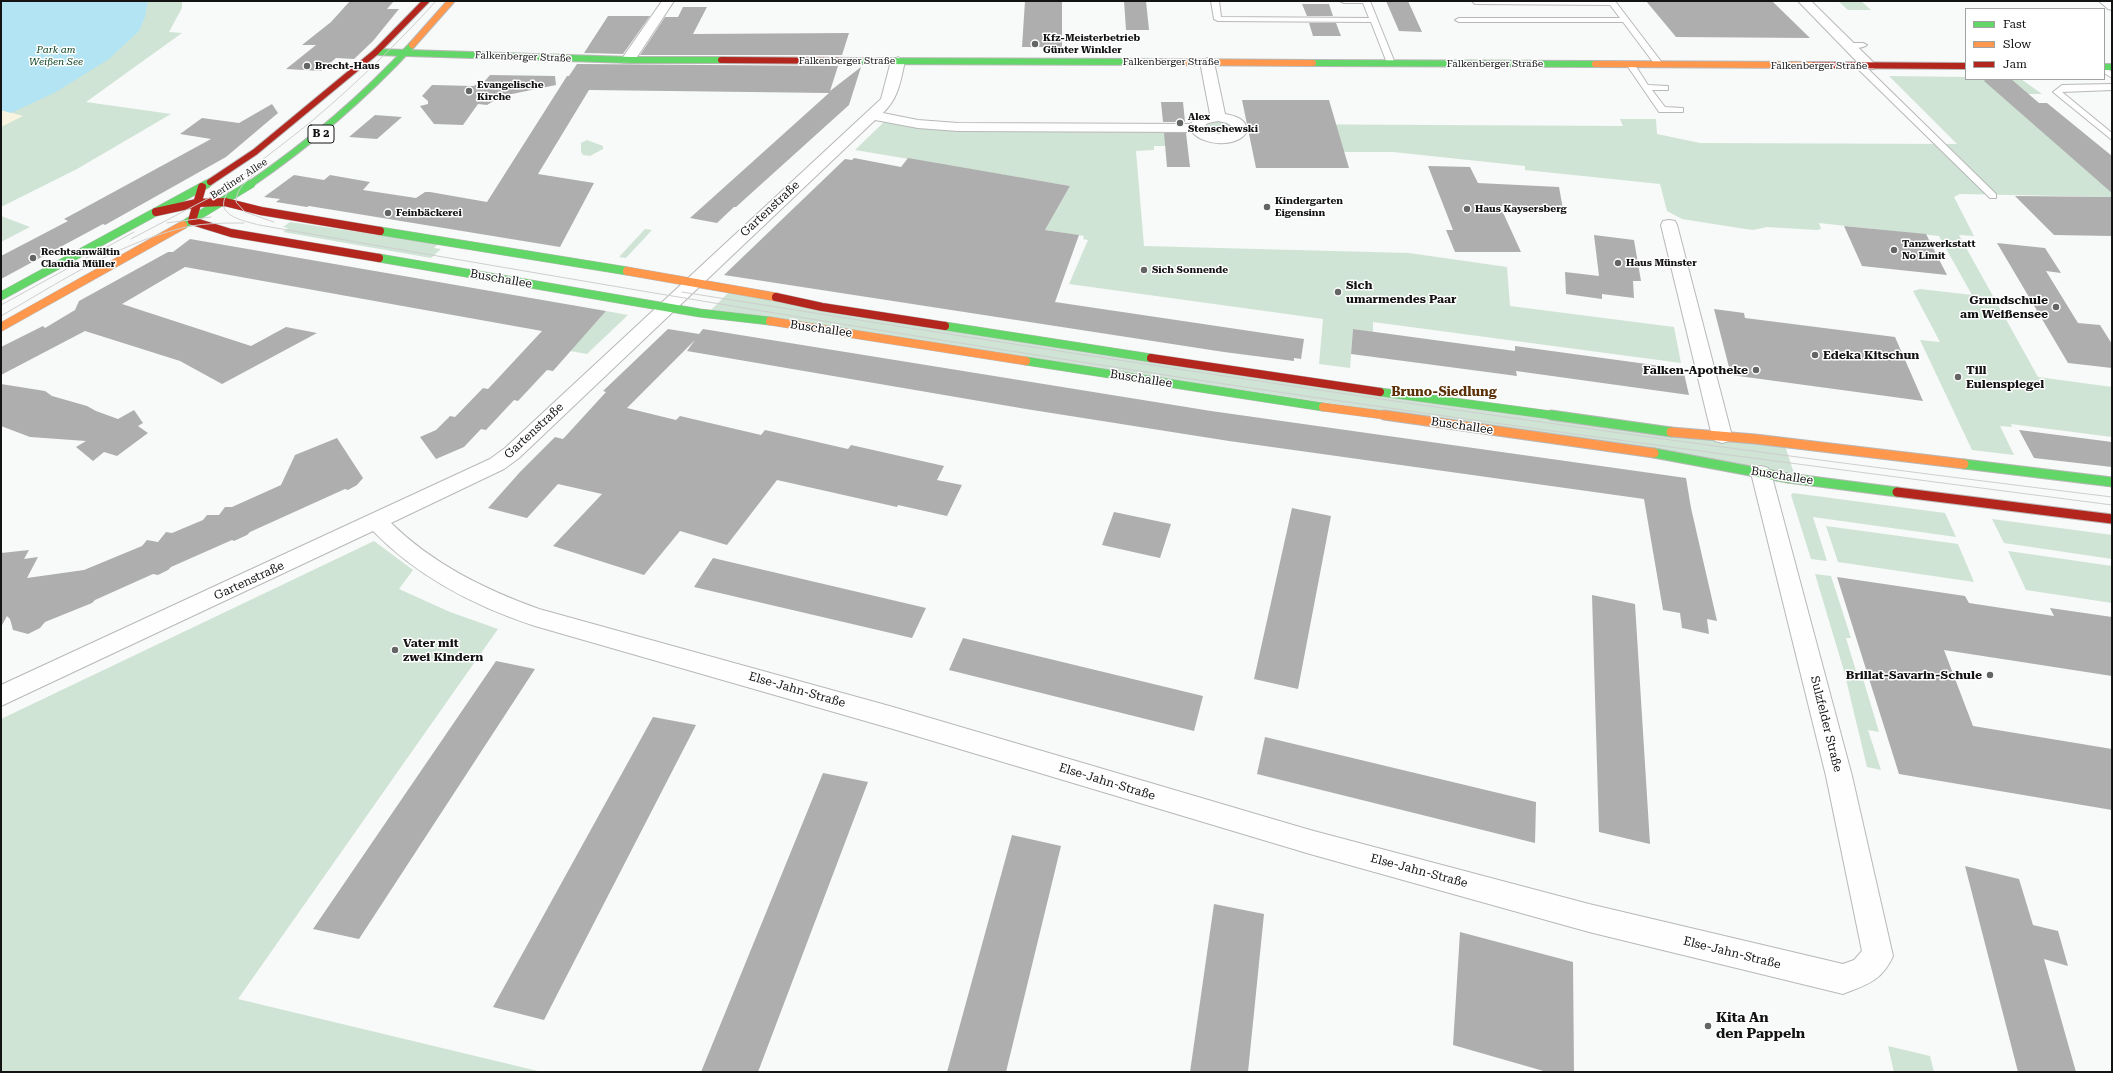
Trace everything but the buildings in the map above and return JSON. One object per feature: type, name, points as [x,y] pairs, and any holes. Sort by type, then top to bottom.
[{"type":"main road","name":"Berliner Allee","points":[[1,296],[202,187],[255,152],[376,52],[426,1]]},
{"type":"main road","name":"Berliner Allee","points":[[1,327],[225,202],[289,159],[316,139],[406,53],[451,1]]},
{"type":"main road","name":"Falkenberger Straße","points":[[376,52],[628,60],[1965,66]]},
{"type":"main road","points":[[192,221],[202,187]]},
{"type":"main road","name":"Buschallee","points":[[156,212],[197,203],[225,202],[261,211],[763,294],[822,307],[1252,374],[1687,434],[1722,436],[2112,482]]},
{"type":"main road","name":"Buschallee","points":[[192,221],[231,233],[748,320],[804,325],[1213,391],[1675,456],[1761,473],[2112,519]]},
{"type":"street","points":[[628,60],[668,1]]},
{"type":"street","points":[[1804,1],[1848,45],[1865,66]]},
{"type":"street","points":[[2105,1],[2112,6]]},
{"type":"street","name":"Gartenstraße","points":[[1,696],[497,464],[512,453],[871,115],[890,95],[898,61]]},
{"type":"street","points":[[1207,62],[1218,117]]},
{"type":"street","points":[[871,115],[918,124],[958,127],[1196,128],[1201,134],[1212,138],[1231,137],[1240,132],[1240,126],[1237,123],[1218,117],[1199,121],[1196,128]]},
{"type":"street","points":[[1669,225],[1722,436]]},
{"type":"street","name":"Sulzfelder Straße","points":[[1761,473],[1839,776],[1878,956],[1864,971]]},
{"type":"street","name":"Else-Jahn-Straße","points":[[376,521],[387,533],[418,559],[451,582],[502,606],[535,617],[885,715],[1303,840],[1589,918],[1843,980],[1864,971]]},
{"type":"lane","points":[[1215,1],[1218,19],[1372,20]]},
{"type":"lane","points":[[1344,1],[1366,1],[1372,20],[1391,63]]},
{"type":"lane","points":[[1475,2],[1612,2],[1659,64]]},
{"type":"lane","points":[[1459,20],[1626,20]]},
{"type":"lane","points":[[1848,45],[1863,45]]},
{"type":"lane","points":[[1630,64],[1662,110],[1680,110]]},
{"type":"lane","points":[[1865,66],[1993,196]]},
{"type":"lane","points":[[1647,87],[1665,88]]},
{"type":"lane","points":[[2112,87],[2062,88],[2057,92],[2112,137]]},
{"type":"green space","name":"Park am Weißen See","points":[[1,1],[182,1],[182,8],[169,32],[182,33],[86,102],[171,114],[77,169],[1,207]]},
{"type":"green space","points":[[1838,1],[1861,1],[1871,10],[1848,10]]},
{"type":"green space","points":[[1889,76],[1965,77],[1965,80],[2022,80],[2042,94],[2000,94],[2112,180],[2112,197],[1960,194],[1954,197],[1974,236],[1959,235],[2038,377],[2112,387],[2112,437],[2011,424],[2012,427],[2000,426],[2014,455],[1972,450],[1920,340],[1940,342],[1913,291],[1920,289],[1972,295],[1939,236],[1819,223],[1821,229],[1817,230],[1767,227],[1753,230],[1682,219],[1667,211],[1660,184],[1525,170],[1525,166],[1393,152],[1344,152],[1249,124],[1623,126],[1620,119],[1656,119],[1657,134],[1700,143],[1957,144]]},
{"type":"green space","points":[[1221,120],[1233,125],[1235,129],[1223,135],[1204,130],[1204,125],[1209,122]]},
{"type":"green space","points":[[885,121],[1177,130],[1178,135],[1169,146],[1154,146],[1154,150],[1136,151],[1144,246],[1409,253],[1507,267],[1510,306],[1674,327],[1681,363],[1373,322],[1373,332],[1353,329],[1350,368],[1319,364],[1323,319],[1069,284],[1088,240],[1083,239],[1084,236],[1045,230],[1070,186],[855,150]]},
{"type":"green space","points":[[587,140],[603,146],[603,149],[590,156],[583,155],[581,152],[581,143]]},
{"type":"green space","points":[[1,216],[30,227],[1,242]]},
{"type":"green space","points":[[290,222],[438,244],[434,248],[441,249],[431,258],[283,232],[288,228],[283,227]]},
{"type":"green space","points":[[645,229],[652,230],[626,258],[619,257]]},
{"type":"green space","points":[[728,293],[1785,446],[1794,473],[711,310]]},
{"type":"green space","points":[[606,311],[628,315],[587,354],[570,351]]},
{"type":"green space","points":[[1793,493],[1945,513],[1956,537],[1813,517],[1827,561],[1811,559],[1791,495]]},
{"type":"green space","points":[[1992,519],[2112,535],[2112,559],[2004,543]]},
{"type":"green space","points":[[1826,526],[1958,544],[1974,582],[1838,562]]},
{"type":"green space","points":[[374,541],[413,570],[399,589],[450,612],[498,629],[238,999],[542,1072],[1,1072],[1,719]]},
{"type":"green space","points":[[2008,551],[2112,566],[2112,603],[2026,590]]},
{"type":"green space","points":[[1815,574],[1831,576],[1851,638],[1846,638],[1856,671],[1861,672],[1879,732],[1868,730],[1881,770],[1867,767],[1844,671]]},
{"type":"green space","points":[[1888,1046],[1930,1056],[1934,1072],[1894,1072]]},
{"type":"sand","points":[[1,110],[23,116],[1,127]]},
{"type":"water","points":[[1,1],[148,1],[145,17],[139,31],[109,59],[56,92],[11,113],[1,110]]},
{"type":"tram line","points":[[436,1],[407,32],[345,92],[235,183],[227,193],[224,201],[224,207],[227,212],[240,220],[259,225],[851,326],[1181,378],[1713,453],[2112,505]]},
{"type":"tram line","points":[[258,171],[240,188],[236,202],[245,212],[274,222]]},
{"type":"tram line","points":[[131,239],[230,187]]},
{"type":"tram line","points":[[167,223],[211,217]]},
{"type":"tram line","points":[[1,316],[87,266],[154,236],[202,224],[244,223]]},
{"type":"tram line","points":[[1,305],[134,232]]},
{"type":"tram line","points":[[682,292],[1039,348],[1575,427],[1933,475],[2112,497]]},
{"type":"traffic: fast","points":[[183,225],[246,187],[305,145],[361,98],[412,45]]},
{"type":"traffic: fast","points":[[376,52],[631,60],[721,60]]},
{"type":"traffic: fast","points":[[856,61],[1162,62]]},
{"type":"traffic: fast","points":[[1313,63],[1595,64]]},
{"type":"traffic: fast","points":[[2105,67],[2112,67]]},
{"type":"traffic: fast","points":[[1,296],[210,182]]},
{"type":"traffic: fast","points":[[380,231],[627,271]]},
{"type":"traffic: fast","points":[[379,258],[700,313],[770,321]]},
{"type":"traffic: fast","points":[[945,326],[1151,358]]},
{"type":"traffic: fast","points":[[1026,361],[1323,407]]},
{"type":"traffic: fast","points":[[1380,392],[1671,432]]},
{"type":"traffic: fast","points":[[1654,453],[1788,478],[1897,492]]},
{"type":"traffic: fast","points":[[1964,464],[2112,482]]},
{"type":"traffic: slow","points":[[412,45],[451,1]]},
{"type":"traffic: slow","points":[[1162,62],[1313,63]]},
{"type":"traffic: slow","points":[[1595,64],[1813,65]]},
{"type":"traffic: slow","points":[[1,327],[183,225]]},
{"type":"traffic: slow","points":[[627,271],[776,297]]},
{"type":"traffic: slow","points":[[770,321],[1026,361]]},
{"type":"traffic: slow","points":[[1323,407],[1654,453]]},
{"type":"traffic: slow","points":[[1671,432],[1755,439],[1964,464]]},
{"type":"traffic: jam","points":[[210,182],[255,152],[376,52],[426,1]]},
{"type":"traffic: jam","points":[[721,60],[856,61]]},
{"type":"traffic: jam","points":[[1813,65],[1965,66]]},
{"type":"traffic: jam","points":[[202,187],[192,221],[231,233],[379,258]]},
{"type":"traffic: jam","points":[[156,212],[197,203],[225,202],[261,211],[380,231]]},
{"type":"traffic: jam","points":[[776,297],[822,307],[945,326]]},
{"type":"traffic: jam","points":[[1151,358],[1380,392]]},
{"type":"traffic: jam","points":[[1897,492],[2112,519]]},
{"type":"place","name":"Kfz-Meisterbetrieb Günter Winkler","points":[[1035,44]]},
{"type":"place","name":"Brecht-Haus","points":[[307,66]]},
{"type":"place","name":"Evangelische Kirche","points":[[469,91]]},
{"type":"place","name":"Alex Stenschewski","points":[[1180,123]]},
{"type":"place","name":"Kindergarten Eigensinn","points":[[1267,207]]},
{"type":"place","name":"Haus Kaysersberg","points":[[1467,209]]},
{"type":"place","name":"Feinbäckerei","points":[[388,213]]},
{"type":"place","name":"Tanzwerkstatt No Limit","points":[[1894,250]]},
{"type":"place","name":"Rechtsanwältin Claudia Müller","points":[[33,258]]},
{"type":"place","name":"Haus Münster","points":[[1618,263]]},
{"type":"place","name":"Sich Sonnende","points":[[1144,270]]},
{"type":"place","name":"Sich umarmendes Paar","points":[[1338,292]]},
{"type":"place","name":"Grundschule am Weißensee","points":[[2056,307]]},
{"type":"place","name":"Edeka Kitschun","points":[[1815,355]]},
{"type":"place","name":"Falken-Apotheke","points":[[1756,370]]},
{"type":"place","name":"Till Eulenspiegel","points":[[1958,377]]},
{"type":"place","name":"Vater mit zwei Kindern","points":[[395,650]]},
{"type":"place","name":"Brillat-Savarin-Schule","points":[[1990,675]]},
{"type":"place","name":"Kita An den Pappeln","points":[[1708,1026]]},
{"type":"district","name":"Bruno-Siedlung","points":[[1444,392]]}]
